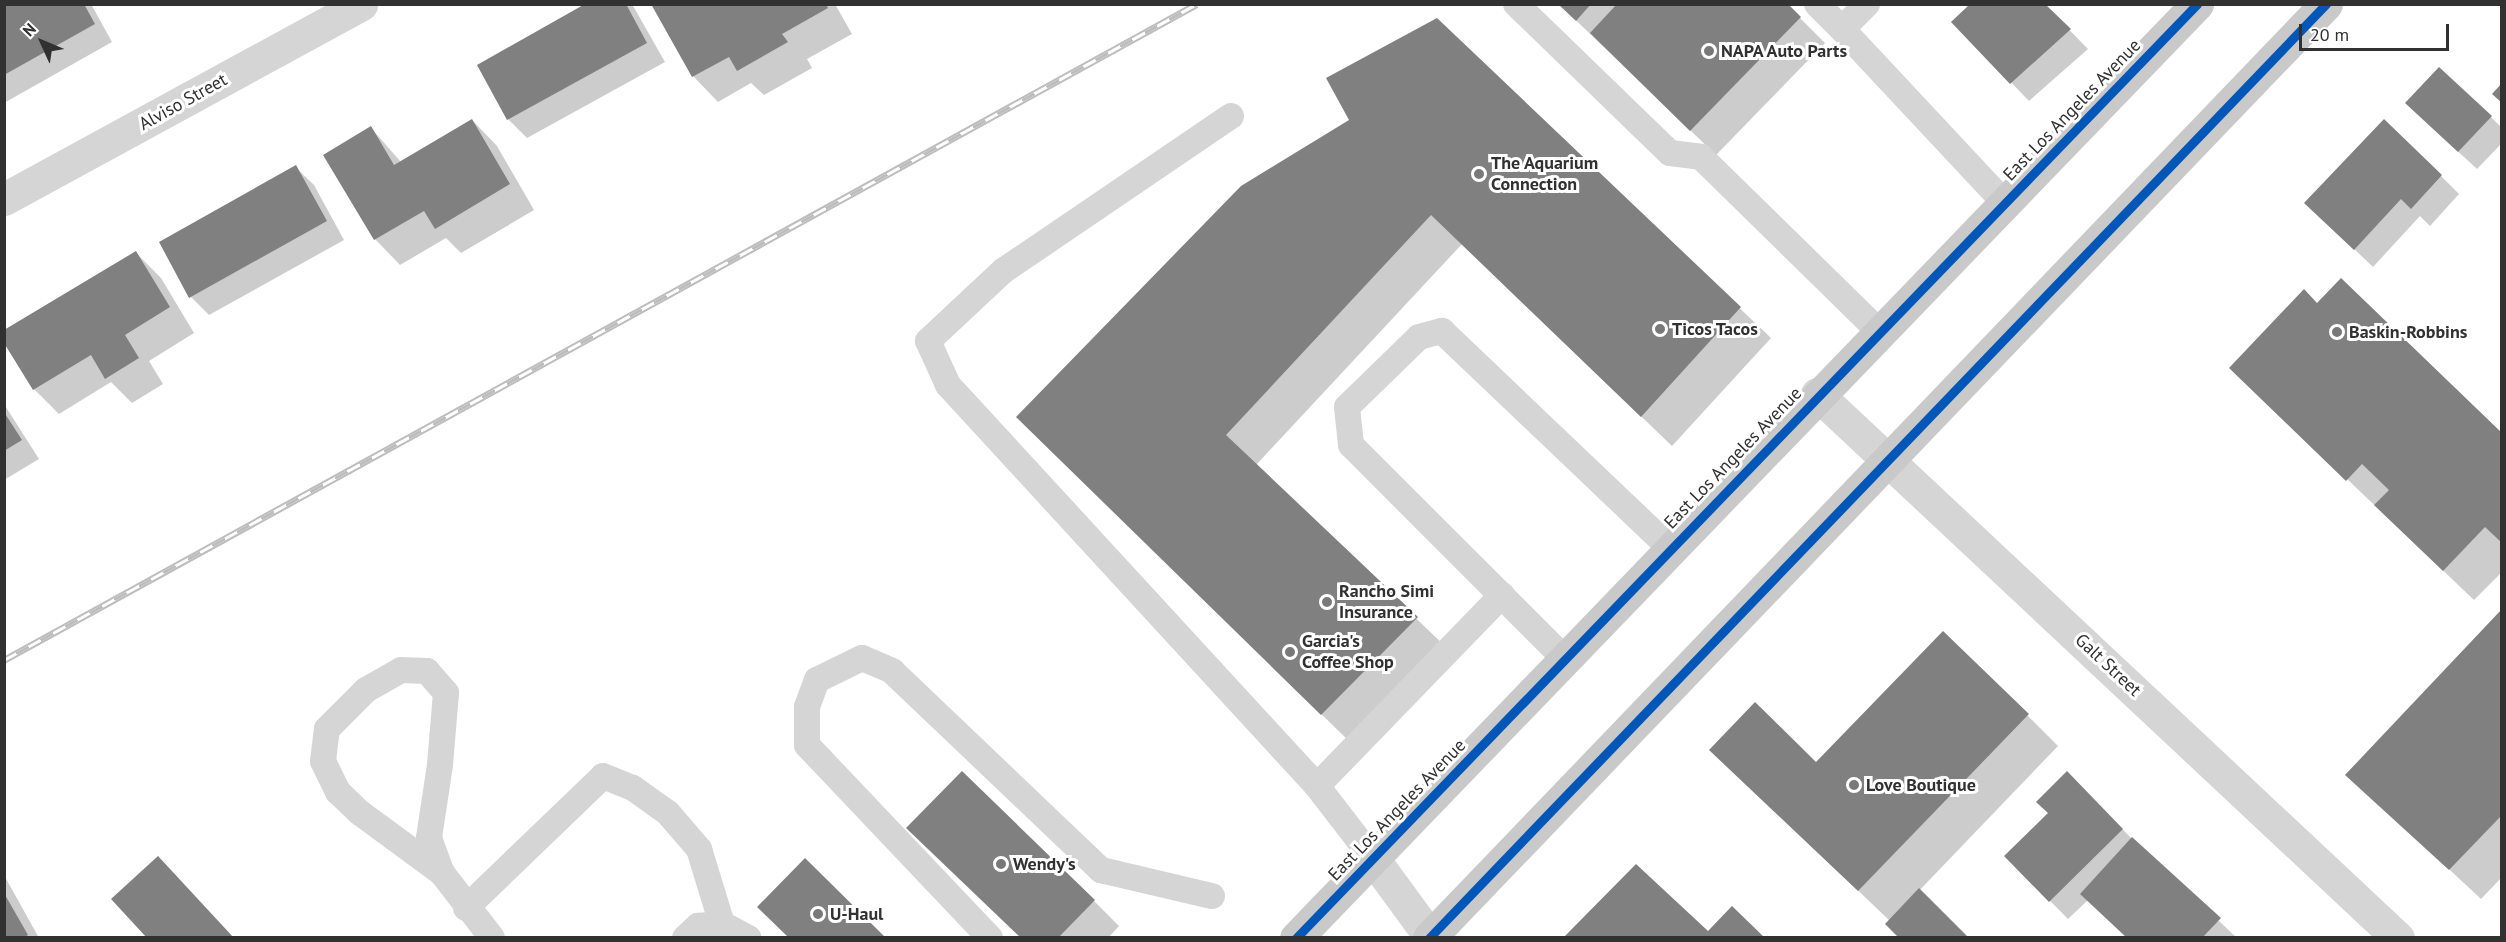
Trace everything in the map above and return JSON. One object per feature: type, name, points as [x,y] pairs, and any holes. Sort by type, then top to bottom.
[{"type":"main road","name":"East Los Angeles Avenue","points":[[1296,938],[1374,860],[1817,394],[1880,332],[2197,4]]},
{"type":"main road","points":[[1430,937],[1886,459],[2326,4]]},
{"type":"street","name":"Alviso Street","points":[[4,199],[361,4]]},
{"type":"street","name":"Galt Street","points":[[1817,394],[2398,938]]},
{"type":"street","points":[[1374,860],[1430,937]]},
{"type":"lane","points":[[1516,4],[1670,153],[1701,157],[1880,332]]},
{"type":"lane","points":[[1816,4],[2005,202]]},
{"type":"lane","points":[[1842,29],[1867,4]]},
{"type":"lane","points":[[1231,116],[1004,270],[928,341],[948,385],[1317,786],[1374,860]]},
{"type":"lane","points":[[1564,658],[1351,445],[1347,407],[1419,337],[1442,331],[1670,548]]},
{"type":"lane","points":[[1317,786],[1502,595]]},
{"type":"lane","points":[[990,938],[807,745],[807,707],[817,680],[862,658],[892,671],[1101,870],[1212,896]]},
{"type":"lane","points":[[442,873],[359,812],[338,792],[323,761],[327,729],[366,690],[401,670],[427,671],[446,693],[440,765],[429,838],[442,873],[466,908],[492,938]]},
{"type":"lane","points":[[466,908],[603,776],[633,788],[668,813],[699,849],[722,924]]},
{"type":"lane","points":[[685,938],[698,926],[722,924],[748,938]]},
{"type":"building","points":[[4,4],[84,4],[95,24],[4,75]]},
{"type":"building","points":[[585,4],[626,4],[647,43],[507,120],[477,65]]},
{"type":"building","points":[[651,4],[826,4],[828,8],[782,34],[788,42],[737,71],[729,57],[692,77]]},
{"type":"building","points":[[1558,4],[1591,4],[1576,21]]},
{"type":"building","points":[[1617,4],[1788,4],[1801,17],[1690,131],[1590,33]]},
{"type":"building","points":[[1969,5],[2046,5],[2071,29],[2010,84],[1951,22]]},
{"type":"building","points":[[1437,18],[1741,307],[1641,417],[1431,215],[1226,435],[1418,617],[1321,715],[1016,417],[1241,186],[1349,120],[1326,78]]},
{"type":"building","points":[[2439,67],[2492,116],[2458,152],[2405,103]]},
{"type":"building","points":[[2502,83],[2502,103],[2492,94]]},
{"type":"building","points":[[472,119],[510,184],[435,229],[424,211],[374,240],[323,155],[371,126],[394,165]]},
{"type":"building","points":[[2384,119],[2442,175],[2411,209],[2401,199],[2354,250],[2304,203]]},
{"type":"building","points":[[296,165],[327,221],[189,298],[159,242]]},
{"type":"building","points":[[136,251],[170,307],[125,335],[139,358],[105,379],[91,355],[33,390],[4,343],[4,330]]},
{"type":"building","points":[[2341,278],[2502,433],[2502,543],[2485,527],[2443,571],[2374,505],[2389,490],[2362,464],[2346,481],[2229,368],[2304,289],[2317,303]]},
{"type":"building","points":[[4,412],[22,440],[4,451]]},
{"type":"building","points":[[2502,609],[2502,815],[2449,870],[2345,775]]},
{"type":"building","points":[[1943,631],[2029,714],[1858,891],[1709,750],[1755,702],[1816,762]]},
{"type":"building","name":"Wendy's","points":[[962,771],[1095,900],[1058,938],[1021,938],[906,828]]},
{"type":"building","points":[[2067,771],[2123,829],[2049,902],[2004,856],[2048,813],[2036,802]]},
{"type":"building","points":[[2132,837],[2221,918],[2202,938],[2127,938],[2080,894]]},
{"type":"building","points":[[158,856],[234,938],[147,938],[111,899]]},
{"type":"building","points":[[805,858],[886,938],[789,938],[757,907]]},
{"type":"building","points":[[1636,864],[1708,931],[1732,906],[1765,938],[1563,938]]},
{"type":"building","points":[[1919,888],[1969,938],[1899,938],[1885,924]]},
{"type":"building","points":[[4,893],[28,935],[23,938],[4,938]]},
{"type":"railway","points":[[4,660],[1197,4]]},
{"type":"cycle path","points":[[1296,938],[2197,4]]},
{"type":"cycle path","points":[[1429,938],[2326,4]]},
{"type":"place","name":"NAPA Auto Parts","points":[[1709,51]]},
{"type":"place","name":"The Aquarium Connection","points":[[1479,174]]},
{"type":"place","name":"Ticos Tacos","points":[[1660,329]]},
{"type":"place","name":"Baskin-Robbins","points":[[2337,332]]},
{"type":"place","name":"Rancho Simi Insurance","points":[[1327,602]]},
{"type":"place","name":"Garcia's Coffee Shop","points":[[1290,652]]},
{"type":"place","name":"Love Boutique","points":[[1854,785]]},
{"type":"place","name":"Wendy's","points":[[1001,864]]},
{"type":"place","name":"U-Haul","points":[[818,914]]}]
